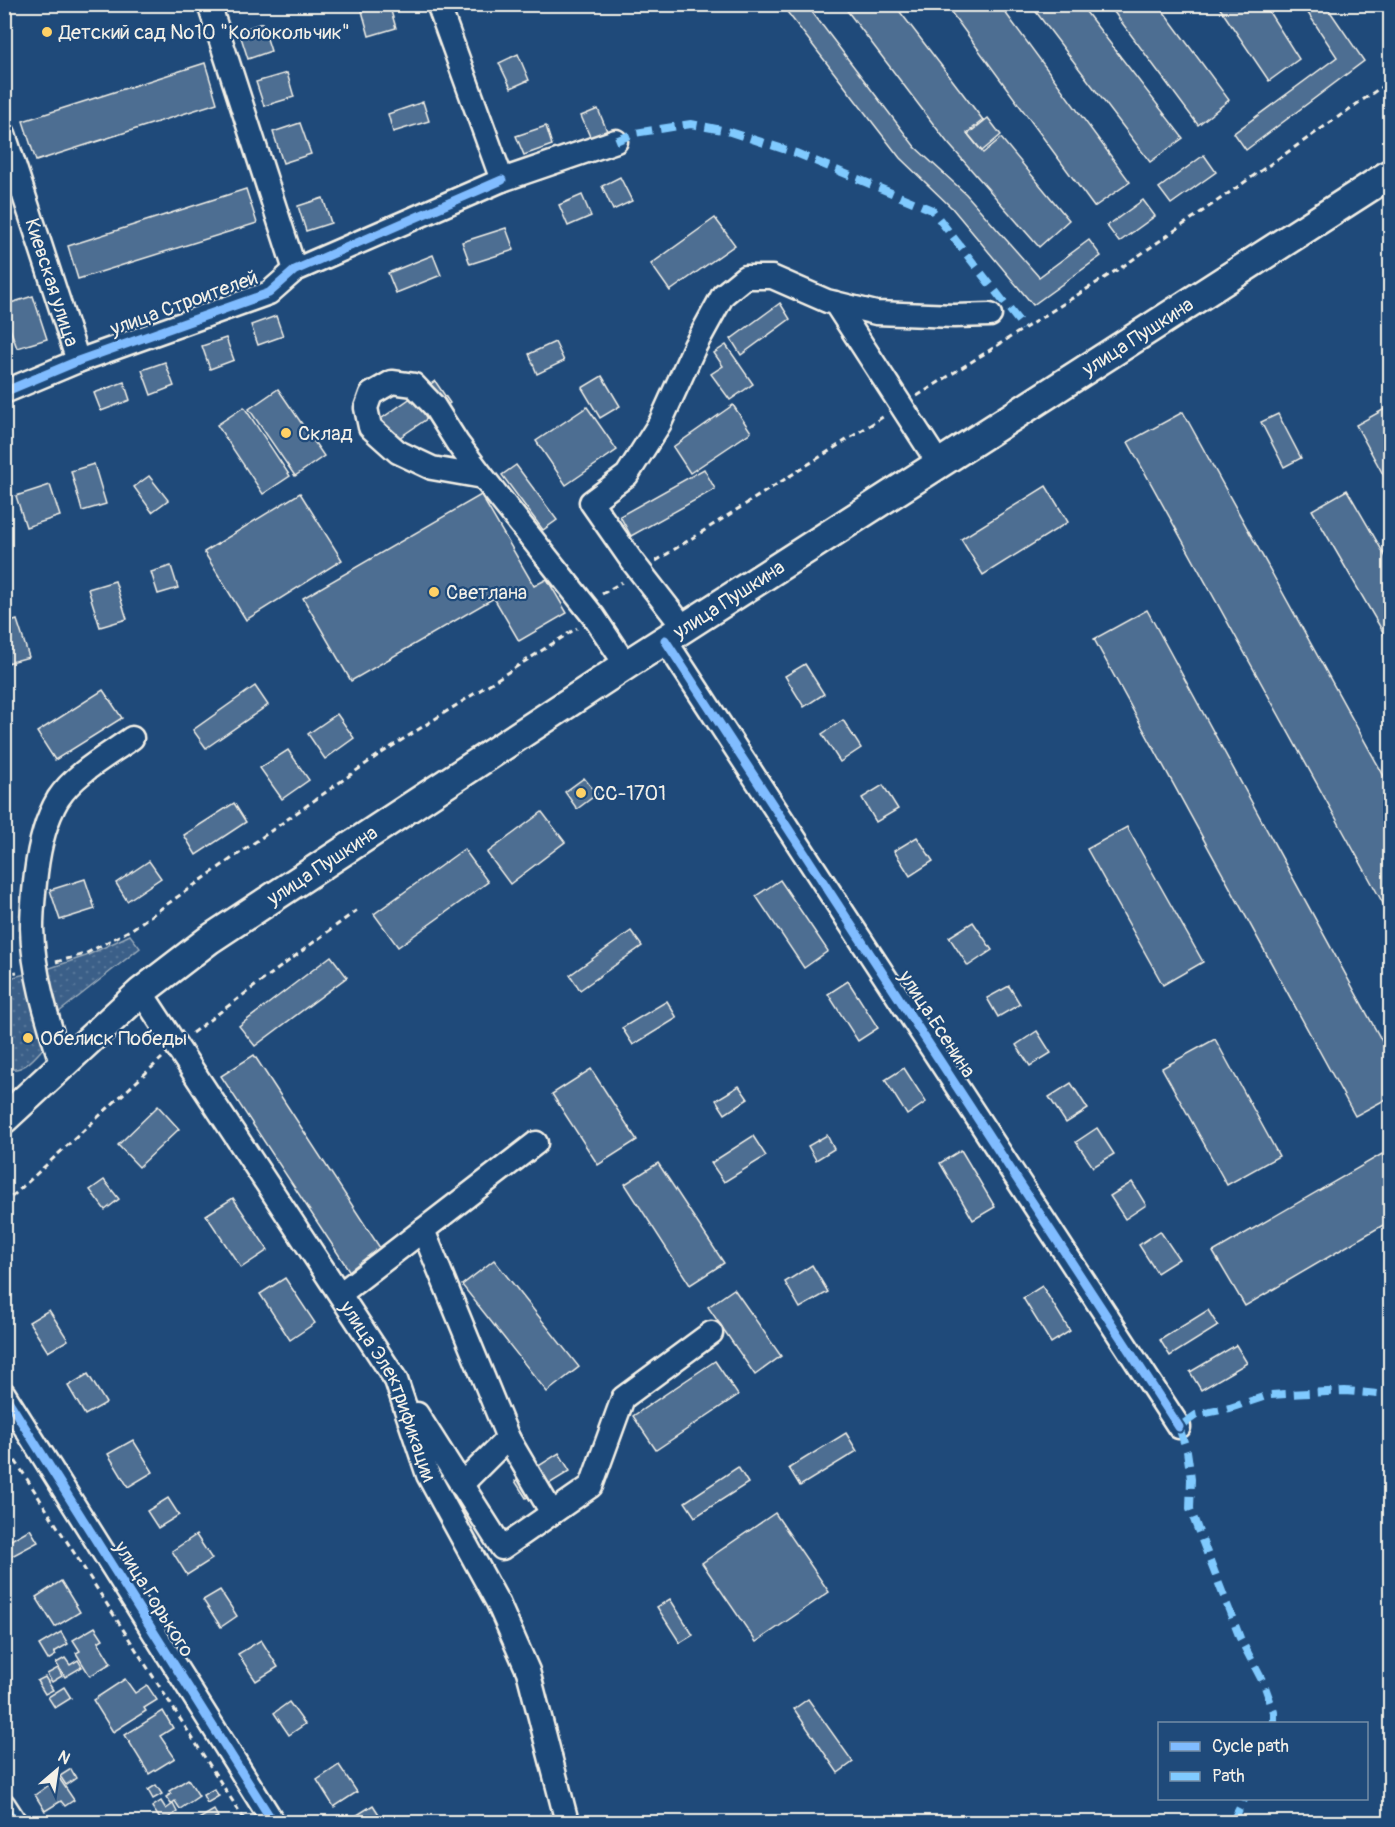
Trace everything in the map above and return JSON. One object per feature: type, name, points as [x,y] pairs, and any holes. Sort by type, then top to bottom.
[{"type":"main road","name":"улица Пушкина","points":[[4,1119],[141,992],[210,939],[675,634],[1390,174]]},
{"type":"street","points":[[209,4],[296,270]]},
{"type":"street","points":[[438,4],[502,180]]},
{"type":"street","name":"Киевская улица","points":[[4,134],[78,361]]},
{"type":"street","name":"улица Строителей","points":[[4,392],[78,361],[269,293],[296,270],[502,180],[616,141]]},
{"type":"street","name":"улица Есенина","points":[[835,303],[772,277],[745,277],[723,295],[695,346],[660,423],[627,475],[591,502],[640,571],[675,634],[1179,1427]]},
{"type":"street","points":[[835,303],[939,464]]},
{"type":"street","points":[[835,303],[876,313],[990,315]]},
{"type":"street","points":[[483,477],[432,468],[398,452],[370,427],[366,408],[371,394],[392,382],[414,385],[434,406],[458,444],[483,477],[594,617],[626,666]]},
{"type":"street","points":[[62,1066],[44,1006],[36,968],[32,930],[37,862],[44,833],[59,799],[79,775],[132,738]]},
{"type":"street","name":"улица Электрификации","points":[[141,992],[396,1380],[428,1475],[498,1603],[528,1671],[567,1822]]},
{"type":"street","points":[[340,1294],[536,1143]]},
{"type":"street","points":[[423,1230],[508,1438],[552,1513]]},
{"type":"street","points":[[396,1380],[501,1548],[591,1486],[623,1398],[711,1333]]},
{"type":"street","name":"улица Горького","points":[[4,1394],[273,1822]]},
{"type":"street","points":[[461,1485],[508,1438]]},
{"type":"street","points":[[4,1805],[15,1822]]},
{"type":"path","points":[[4,974],[36,968],[85,954],[132,929],[377,756],[594,617],[600,596],[1128,263],[1390,81]]},
{"type":"path","points":[[4,1443],[246,1822]]},
{"type":"shaded area","points":[[130,935],[140,948],[54,1016],[44,970],[86,956]]},
{"type":"shaded area","points":[[30,973],[47,1044],[29,1063],[18,1069],[5,1068],[5,979]]},
{"type":"building","points":[[389,4],[396,28],[369,36],[362,11]]},
{"type":"building","points":[[781,4],[806,4],[915,147],[966,194],[1039,277],[1089,240],[1101,256],[1033,305],[952,208],[900,158]]},
{"type":"building","points":[[842,4],[894,4],[983,120],[967,133],[983,153],[1001,138],[1069,220],[1039,247],[947,142]]},
{"type":"building","points":[[945,4],[999,4],[1130,182],[1094,207]]},
{"type":"building","points":[[1030,4],[1080,4],[1183,138],[1150,162]]},
{"type":"building","points":[[1108,4],[1158,4],[1229,100],[1198,125]]},
{"type":"building","points":[[1217,4],[1264,4],[1299,59],[1269,81]]},
{"type":"building","points":[[1302,4],[1325,4],[1364,61],[1246,150],[1234,133],[1337,57]]},
{"type":"building","points":[[262,23],[271,51],[248,59],[239,31]]},
{"type":"building","points":[[518,54],[529,80],[511,88],[499,63]]},
{"type":"building","points":[[205,63],[217,103],[36,161],[23,121]]},
{"type":"building","points":[[287,73],[294,97],[264,106],[256,82]]},
{"type":"building","points":[[423,102],[429,121],[393,132],[388,114]]},
{"type":"building","points":[[598,109],[607,131],[591,139],[581,116]]},
{"type":"building","points":[[988,118],[1001,135],[982,151],[968,134]]},
{"type":"building","points":[[300,123],[311,154],[283,163],[273,132]]},
{"type":"building","points":[[546,126],[552,145],[524,155],[516,136]]},
{"type":"building","points":[[1204,155],[1216,172],[1171,204],[1159,188]]},
{"type":"building","points":[[620,177],[632,201],[613,210],[602,186]]},
{"type":"building","points":[[246,189],[257,223],[78,279],[68,246]]},
{"type":"building","points":[[582,195],[591,216],[568,226],[559,205]]},
{"type":"building","points":[[323,198],[331,223],[306,231],[298,206]]},
{"type":"building","points":[[1143,200],[1155,216],[1119,242],[1107,226]]},
{"type":"building","points":[[715,218],[735,245],[670,291],[651,264]]},
{"type":"building","points":[[506,228],[514,250],[470,264],[462,242]]},
{"type":"building","points":[[433,255],[441,275],[396,293],[388,273]]},
{"type":"building","points":[[33,296],[47,339],[17,348],[4,312],[4,305]]},
{"type":"building","points":[[780,303],[790,319],[741,355],[731,339]]},
{"type":"building","points":[[276,316],[283,336],[258,345],[251,325]]},
{"type":"building","points":[[226,338],[234,360],[210,369],[202,346]]},
{"type":"building","points":[[555,342],[564,361],[537,374],[529,354]]},
{"type":"building","points":[[726,345],[753,384],[730,400],[711,374],[723,366],[714,353]]},
{"type":"building","points":[[165,362],[174,386],[151,395],[142,370]]},
{"type":"building","points":[[602,376],[620,406],[600,418],[582,388]]},
{"type":"building","points":[[435,381],[450,403],[393,442],[378,421]]},
{"type":"building","points":[[124,382],[130,400],[101,411],[94,393]]},
{"type":"building","name":"Склад","points":[[278,389],[324,456],[295,476],[249,409]]},
{"type":"building","points":[[733,405],[751,432],[690,473],[673,447]]},
{"type":"building","points":[[1390,406],[1390,487],[1356,425]]},
{"type":"building","points":[[244,407],[290,476],[263,494],[217,425]]},
{"type":"building","points":[[587,407],[617,450],[566,485],[536,441]]},
{"type":"building","points":[[1183,412],[1390,787],[1390,916],[1128,442]]},
{"type":"building","points":[[1278,414],[1301,458],[1284,467],[1261,422]]},
{"type":"building","points":[[94,464],[106,504],[82,511],[71,471]]},
{"type":"building","points":[[516,465],[557,520],[543,530],[502,475]]},
{"type":"building","points":[[704,469],[715,489],[631,536],[620,516]]},
{"type":"building","points":[[149,476],[168,500],[152,512],[134,487]]},
{"type":"building","points":[[50,485],[60,516],[26,527],[16,496]]},
{"type":"building","points":[[1046,486],[1068,522],[983,575],[961,539]]},
{"type":"building","points":[[1347,490],[1390,564],[1390,644],[1312,510]]},
{"type":"building","points":[[300,493],[342,560],[246,620],[204,552]]},
{"type":"building","name":"Светлана","points":[[481,495],[534,586],[547,579],[567,613],[519,641],[494,598],[351,681],[303,598]]},
{"type":"building","points":[[171,566],[178,588],[158,594],[151,572]]},
{"type":"building","points":[[115,581],[127,619],[100,627],[88,589]]},
{"type":"building","points":[[1147,610],[1390,1056],[1390,1097],[1355,1116],[1094,639]]},
{"type":"building","points":[[17,620],[29,657],[4,664],[4,624]]},
{"type":"building","points":[[805,664],[824,694],[804,707],[785,676]]},
{"type":"building","points":[[255,686],[268,705],[206,748],[193,730]]},
{"type":"building","points":[[103,690],[122,718],[55,760],[37,732]]},
{"type":"building","points":[[337,714],[354,738],[325,759],[308,734]]},
{"type":"building","points":[[843,720],[861,748],[840,762],[822,734]]},
{"type":"building","points":[[288,750],[309,780],[282,799],[260,768]]},
{"type":"building","name":"СС-1701","points":[[584,778],[597,794],[577,809],[565,792]]},
{"type":"building","points":[[883,785],[898,809],[876,822],[862,798]]},
{"type":"building","points":[[234,803],[246,822],[196,855],[184,835]]},
{"type":"building","points":[[542,812],[565,842],[510,884],[487,853]]},
{"type":"building","points":[[1127,827],[1203,962],[1163,985],[1087,849]]},
{"type":"building","points":[[917,837],[933,861],[910,876],[894,851]]},
{"type":"building","points":[[464,849],[488,882],[398,947],[374,914]]},
{"type":"building","points":[[149,861],[161,878],[127,901],[116,883]]},
{"type":"building","points":[[85,879],[95,909],[60,920],[50,890]]},
{"type":"building","points":[[780,880],[828,951],[804,968],[756,896]]},
{"type":"building","points":[[973,922],[992,950],[968,966],[949,937]]},
{"type":"building","points":[[631,931],[642,946],[580,990],[570,975]]},
{"type":"building","points":[[331,956],[347,977],[255,1046],[239,1026]]},
{"type":"building","points":[[848,981],[878,1028],[858,1041],[828,994]]},
{"type":"building","points":[[1009,986],[1020,1004],[998,1017],[987,998]]},
{"type":"building","points":[[667,1001],[677,1018],[633,1045],[622,1028]]},
{"type":"building","points":[[1037,1031],[1051,1053],[1030,1066],[1016,1045]]},
{"type":"building","points":[[1215,1039],[1279,1156],[1227,1185],[1162,1068]]},
{"type":"building","points":[[254,1055],[386,1257],[354,1278],[221,1076]]},
{"type":"building","points":[[904,1068],[926,1102],[907,1115],[885,1080]]},
{"type":"building","points":[[591,1069],[637,1140],[598,1165],[552,1094]]},
{"type":"building","points":[[1071,1083],[1088,1109],[1066,1123],[1049,1097]]},
{"type":"building","points":[[739,1086],[748,1099],[725,1114],[716,1100]]},
{"type":"building","points":[[158,1106],[179,1129],[139,1167],[118,1145]]},
{"type":"building","points":[[1097,1128],[1114,1154],[1093,1167],[1076,1142]]},
{"type":"building","points":[[827,1135],[834,1149],[816,1160],[808,1146]]},
{"type":"building","points":[[753,1136],[766,1156],[724,1182],[711,1163]]},
{"type":"building","points":[[961,1150],[995,1207],[973,1220],[940,1163]]},
{"type":"building","points":[[1382,1154],[1390,1169],[1390,1221],[1245,1306],[1213,1252]]},
{"type":"building","points":[[658,1163],[724,1263],[690,1285],[625,1184]]},
{"type":"building","points":[[104,1180],[119,1199],[105,1210],[90,1190]]},
{"type":"building","points":[[1132,1182],[1146,1205],[1125,1219],[1110,1196]]},
{"type":"building","points":[[233,1198],[268,1250],[241,1268],[206,1215]]},
{"type":"building","points":[[1160,1231],[1179,1259],[1157,1273],[1139,1245]]},
{"type":"building","points":[[494,1260],[579,1367],[547,1392],[462,1285]]},
{"type":"building","points":[[812,1265],[828,1292],[800,1308],[785,1282]]},
{"type":"building","points":[[285,1278],[315,1323],[290,1340],[260,1294]]},
{"type":"building","points":[[1042,1286],[1070,1331],[1051,1343],[1023,1298]]},
{"type":"building","points":[[734,1289],[781,1356],[755,1375],[708,1307]]},
{"type":"building","points":[[49,1310],[68,1340],[48,1352],[29,1322]]},
{"type":"building","points":[[1208,1310],[1218,1326],[1170,1356],[1160,1340]]},
{"type":"building","points":[[1236,1345],[1247,1363],[1201,1390],[1190,1372]]},
{"type":"building","points":[[715,1361],[738,1395],[656,1450],[633,1416]]},
{"type":"building","points":[[88,1374],[106,1403],[85,1415],[68,1386]]},
{"type":"building","points":[[846,1433],[857,1451],[800,1486],[789,1468]]},
{"type":"building","points":[[133,1440],[153,1472],[128,1487],[108,1454]]},
{"type":"building","points":[[559,1453],[570,1471],[526,1498],[515,1481]]},
{"type":"building","points":[[738,1467],[748,1483],[695,1517],[685,1502]]},
{"type":"building","points":[[168,1498],[179,1515],[158,1528],[147,1511]]},
{"type":"building","points":[[775,1513],[829,1592],[756,1642],[702,1563]]},
{"type":"building","points":[[30,1529],[38,1542],[10,1557],[4,1544]]},
{"type":"building","points":[[196,1535],[212,1559],[187,1575],[172,1551]]},
{"type":"building","points":[[61,1581],[80,1612],[55,1627],[36,1597]]},
{"type":"building","points":[[220,1590],[237,1616],[221,1627],[203,1600]]},
{"type":"building","points":[[670,1599],[693,1635],[680,1643],[657,1607]]},
{"type":"building","points":[[95,1627],[103,1639],[98,1642],[111,1663],[90,1676],[76,1653],[80,1651],[73,1640]]},
{"type":"building","points":[[61,1632],[68,1644],[54,1652],[56,1655],[48,1660],[39,1645]]},
{"type":"building","points":[[261,1640],[278,1667],[256,1681],[238,1654]]},
{"type":"building","points":[[65,1658],[70,1665],[78,1660],[82,1667],[65,1677],[56,1663]]},
{"type":"building","points":[[58,1668],[62,1676],[52,1682],[47,1674]]},
{"type":"building","points":[[45,1677],[53,1690],[45,1694],[37,1681]]},
{"type":"building","points":[[125,1679],[135,1693],[147,1685],[157,1700],[144,1708],[146,1711],[113,1732],[93,1700]]},
{"type":"building","points":[[64,1687],[71,1698],[55,1708],[48,1697]]},
{"type":"building","points":[[808,1699],[853,1762],[838,1773],[794,1709]]},
{"type":"building","points":[[289,1702],[305,1724],[289,1735],[274,1713]]},
{"type":"building","points":[[163,1711],[173,1728],[160,1736],[175,1758],[149,1774],[125,1735]]},
{"type":"building","points":[[339,1765],[357,1792],[334,1807],[317,1780]]},
{"type":"building","points":[[71,1769],[76,1778],[66,1785],[60,1776]]},
{"type":"building","points":[[59,1778],[74,1800],[65,1806],[61,1801],[45,1811],[35,1795]]},
{"type":"building","points":[[188,1779],[199,1796],[180,1809],[175,1801],[171,1804],[166,1797],[171,1794],[169,1791]]},
{"type":"building","points":[[156,1785],[162,1794],[153,1799],[148,1790]]},
{"type":"building","points":[[214,1789],[219,1796],[207,1803],[203,1795]]},
{"type":"building","points":[[161,1801],[166,1809],[173,1804],[177,1812],[162,1822],[152,1807]]},
{"type":"building","points":[[373,1805],[384,1822],[346,1822]]},
{"type":"building","points":[[214,1810],[218,1822],[199,1822],[197,1820]]},
{"type":"marked path","points":[[616,141],[635,133],[691,124],[727,131],[796,153],[932,210],[1024,328]]},
{"type":"marked path","points":[[1274,1722],[1274,1712],[1264,1684],[1240,1638],[1190,1509],[1191,1479],[1187,1451],[1179,1427],[1196,1415],[1230,1408],[1269,1395],[1345,1391],[1390,1395]]},
{"type":"marked path","points":[[1234,1822],[1244,1800]]},
{"type":"marked path","points":[[4,1805],[15,1822]]},
{"type":"cycle path","points":[[4,392],[78,361],[269,293],[295,270],[502,180]]},
{"type":"cycle path","points":[[665,640],[1179,1427]]},
{"type":"cycle path","points":[[4,1394],[273,1822]]},
{"type":"place","name":"Детский сад №10 \"Колокольчик\"","points":[[47,32]]},
{"type":"place","name":"Склад","points":[[286,433]]},
{"type":"place","name":"Светлана","points":[[434,592]]},
{"type":"place","name":"СС-1701","points":[[581,793]]},
{"type":"place","name":"Обелиск Победы","points":[[28,1038]]}]
